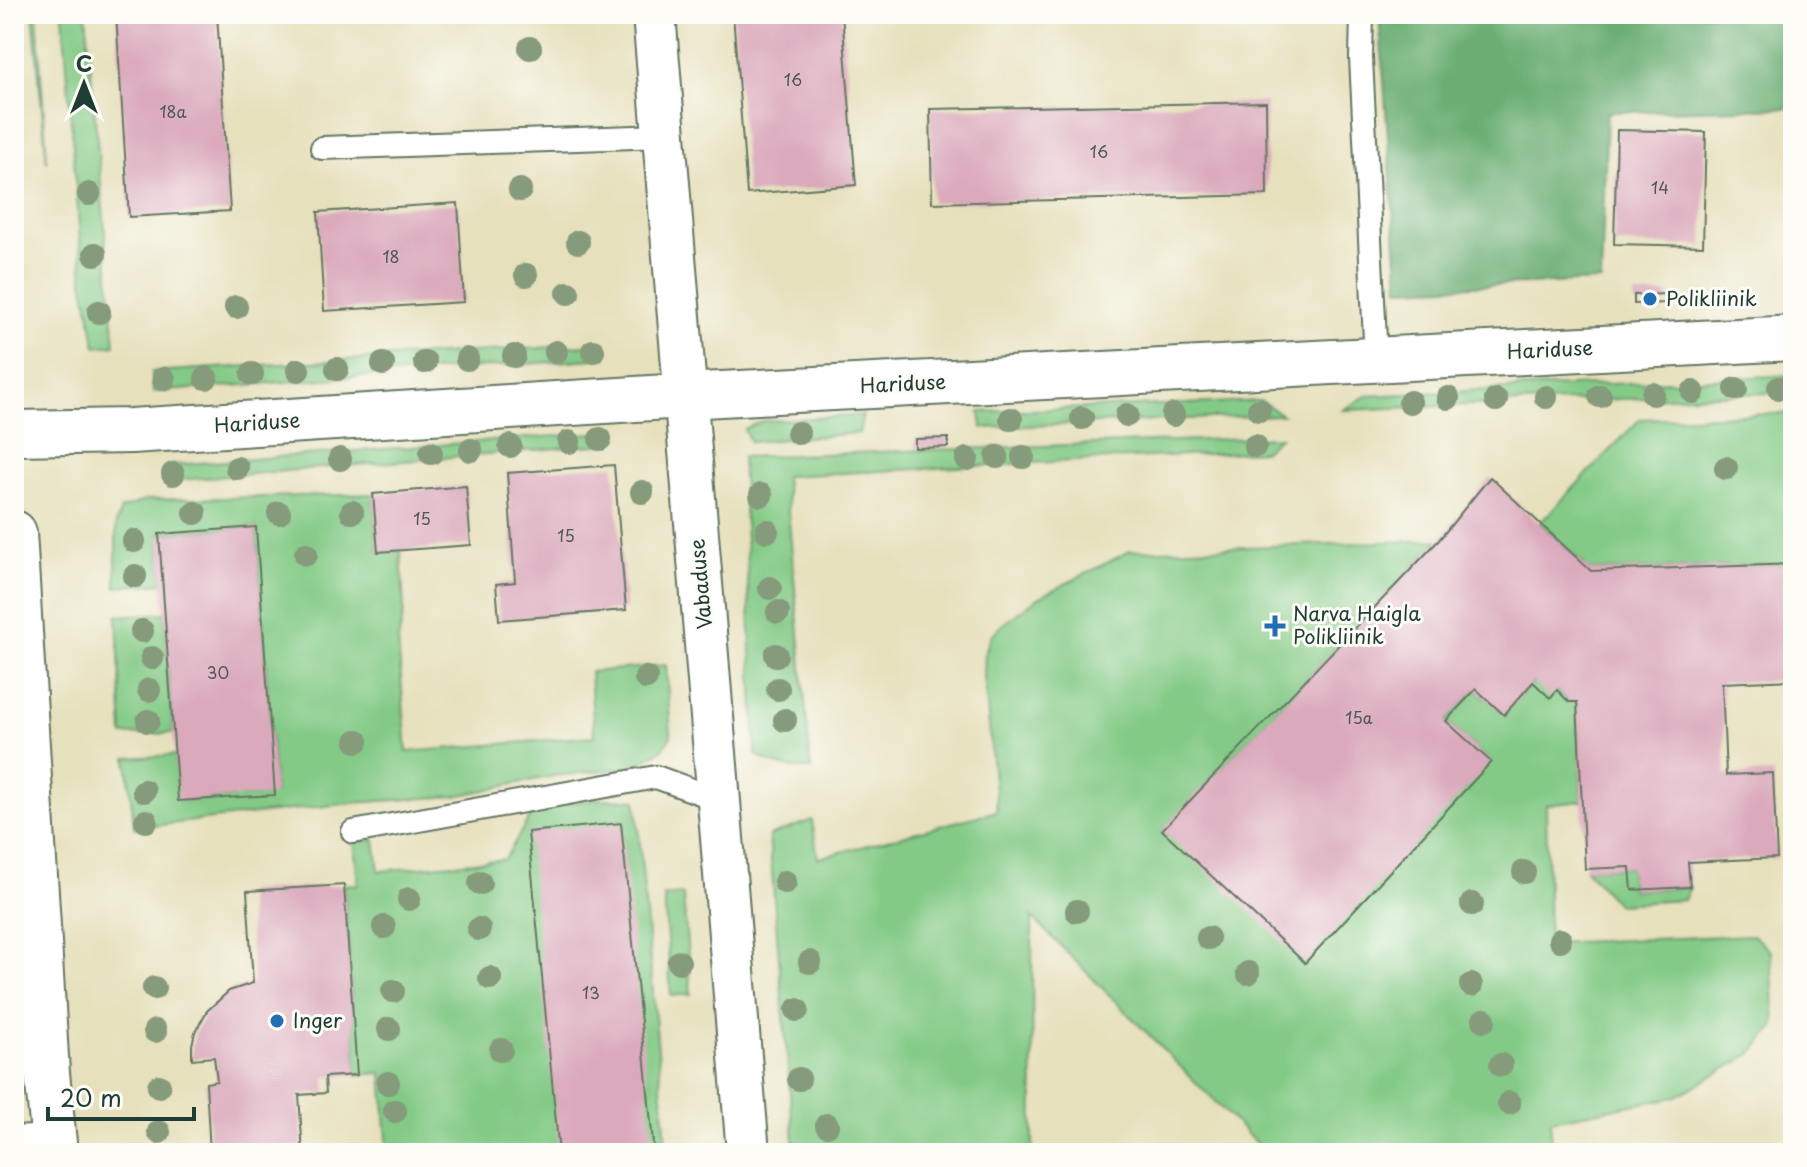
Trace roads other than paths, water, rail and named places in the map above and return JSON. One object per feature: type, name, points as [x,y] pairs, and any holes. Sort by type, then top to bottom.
[{"type":"street","name":"Vabaduse","points":[[654,14],[683,396],[722,801],[748,1153]]},
{"type":"street","name":"Hariduse","points":[[14,433],[131,431],[683,396],[1793,338]]},
{"type":"street","points":[[14,533],[46,1058],[41,1149]]},
{"type":"lane","points":[[1362,14],[1361,58],[1376,360]]},
{"type":"lane","points":[[322,148],[663,136]]},
{"type":"lane","points":[[353,832],[656,777],[722,801]]},
{"type":"place","name":"Polikliinik","points":[[1650,299]]},
{"type":"place","name":"Narva Haigla Polikliinik","points":[[1275,626]]},
{"type":"place","name":"Inger","points":[[277,1021]]}]
